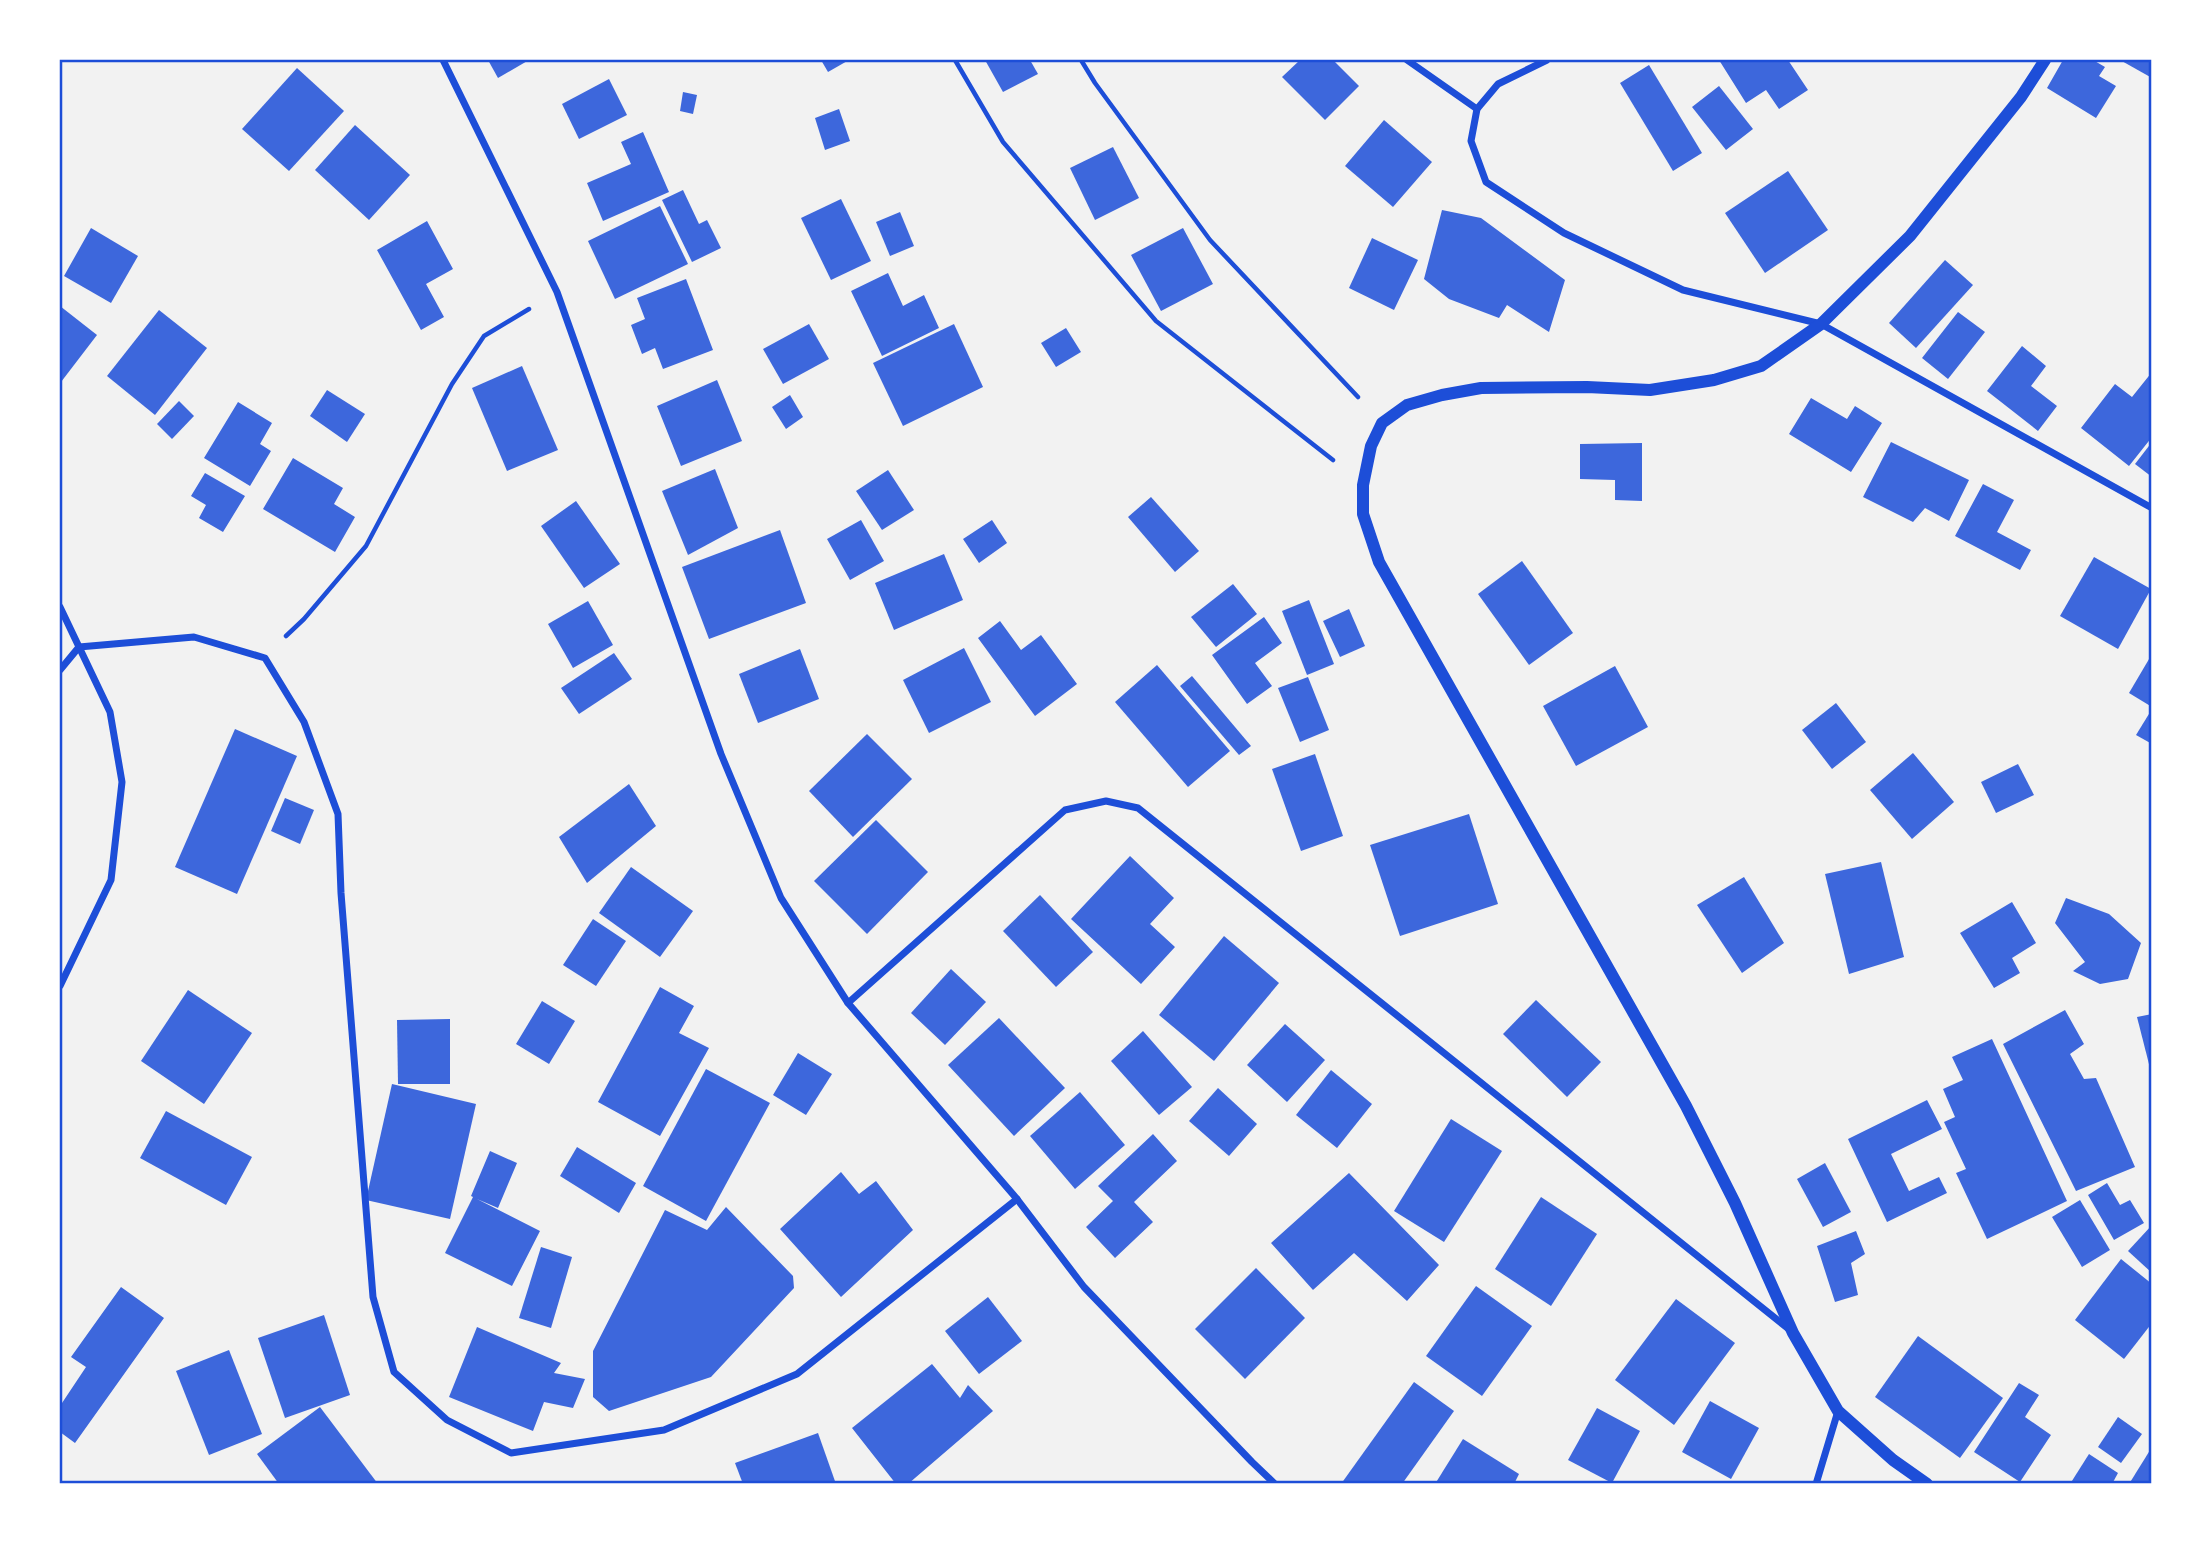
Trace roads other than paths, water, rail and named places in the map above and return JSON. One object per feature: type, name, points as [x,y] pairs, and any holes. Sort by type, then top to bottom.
[{"type":"street","points":[[443,60],[557,292],[721,754],[781,898],[848,1003],[1017,1199],[1084,1287],[1275,1483]]},
{"type":"street","points":[[1406,60],[1477,109]]},
{"type":"street","points":[[1547,60],[1498,83],[1477,109],[1471,141],[1486,181],[1564,233],[1683,290],[1821,324],[2151,508]]},
{"type":"street","points":[[1927,1483],[1893,1460],[1838,1410],[1793,1333],[1735,1203],[1686,1106],[1380,562],[1363,514],[1363,485],[1371,446],[1382,423],[1407,405],[1481,388],[1650,390],[1714,380],[1761,366],[1821,324],[1910,236],[2021,97],[2045,60]]},
{"type":"street","points":[[60,607],[110,712],[122,782],[111,880],[60,986]]},
{"type":"street","points":[[60,670],[79,647],[194,637],[265,658],[304,722],[338,814],[341,893],[373,1297],[394,1372],[447,1420],[511,1453],[664,1430],[797,1374],[1017,1199]]},
{"type":"street","points":[[848,1003],[1065,810],[1105,801],[1138,808],[1793,1333]]},
{"type":"street","points":[[1816,1483],[1838,1410]]}]
